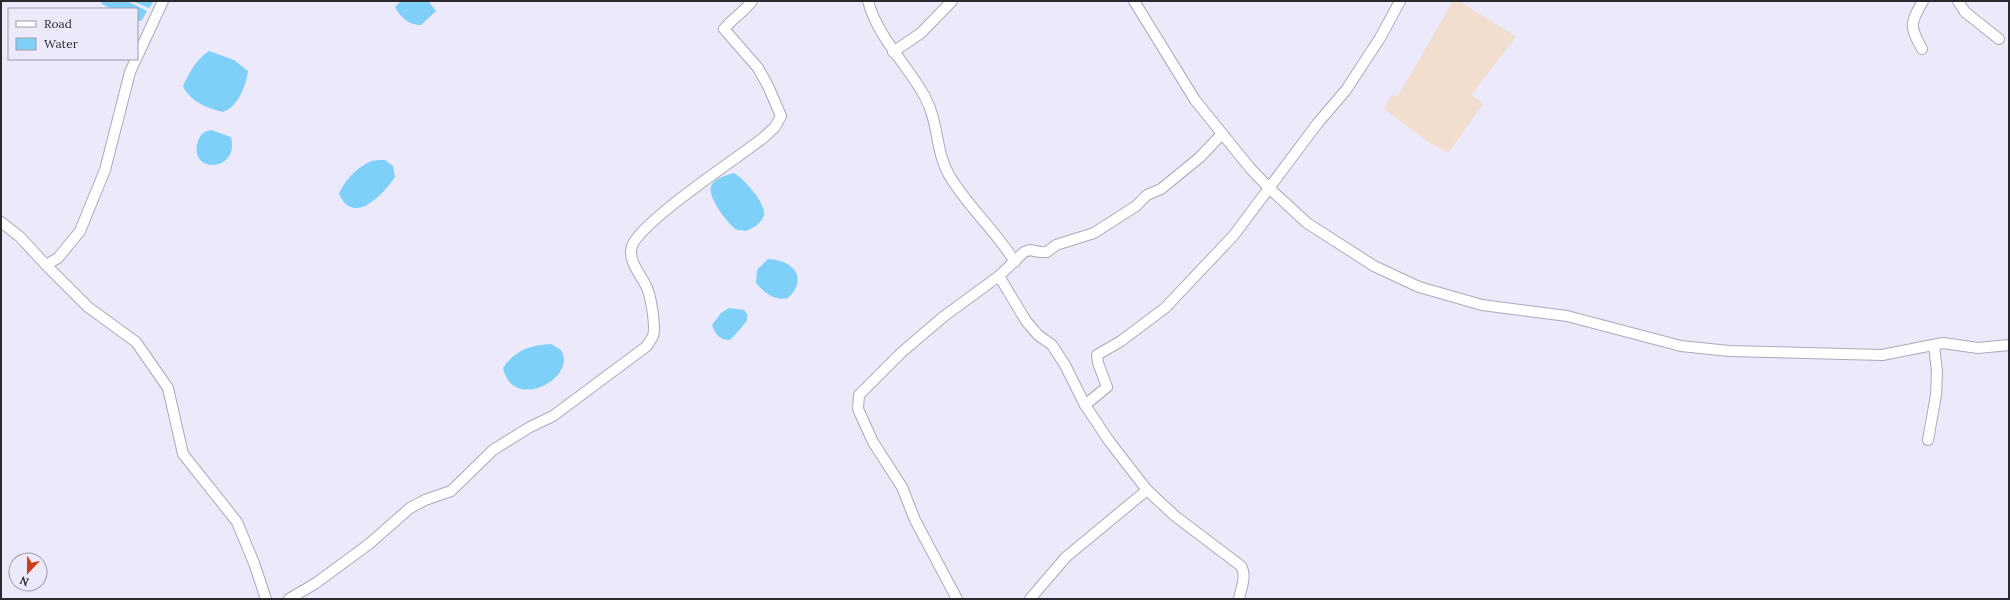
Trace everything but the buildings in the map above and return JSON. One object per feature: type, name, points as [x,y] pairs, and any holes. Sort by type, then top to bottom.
[{"type":"street","points":[[138,54],[163,1]]},
{"type":"street","points":[[289,599],[316,582],[369,544],[410,508],[425,500],[451,491],[493,450],[530,427],[553,416],[646,346],[653,336],[653,320],[647,288],[634,267],[631,247],[638,235],[675,204],[764,138],[775,127],[781,116],[768,86],[758,68],[724,28],[731,20],[745,10],[752,1]]},
{"type":"street","points":[[868,1],[872,14],[893,52],[914,80],[933,113],[941,158],[949,175],[1015,262]]},
{"type":"street","points":[[893,52],[921,32],[952,1]]},
{"type":"street","points":[[1134,1],[1196,100],[1222,134],[1269,188],[1307,223],[1374,266],[1419,287],[1482,305],[1567,316],[1681,346],[1729,352],[1882,355],[1943,343],[1978,348],[2009,345]]},
{"type":"street","points":[[1085,405],[1107,387],[1098,363],[1097,355],[1121,341],[1165,308],[1234,235],[1317,124],[1346,90],[1380,38],[1400,1]]},
{"type":"street","points":[[1922,49],[1913,32],[1912,20],[1923,1]]},
{"type":"street","points":[[1958,1],[1965,12],[1999,39]]},
{"type":"street","points":[[46,265],[58,258],[80,231],[105,170],[130,72],[135,60]]},
{"type":"street","points":[[957,599],[915,520],[902,487],[873,442],[858,409],[859,395],[902,352],[943,317],[999,276],[1024,252],[1030,250],[1047,252],[1056,246],[1094,233],[1136,206],[1147,195],[1161,189],[1199,158],[1222,134]]},
{"type":"street","points":[[1,222],[20,237],[88,307],[136,342],[168,388],[183,454],[237,522],[254,563],[266,599]]},
{"type":"street","points":[[999,276],[1026,321],[1038,335],[1052,345],[1085,405],[1109,441],[1147,490],[1175,516],[1241,566],[1244,570],[1239,599]]},
{"type":"street","points":[[1928,440],[1936,395],[1937,372],[1934,345]]},
{"type":"street","points":[[1030,599],[1066,557],[1147,490]]},
{"type":"shaded area","points":[[1453,1],[1459,1],[1516,37],[1471,95],[1483,104],[1448,153],[1431,144],[1384,109],[1392,95],[1397,96],[1401,91]]},
{"type":"water","points":[[101,1],[127,1],[147,11],[142,20],[139,21],[138,8],[110,8],[102,4]]},
{"type":"water","points":[[132,1],[154,1],[149,8]]},
{"type":"water","points":[[401,1],[428,1],[436,11],[421,25],[413,24],[403,18],[395,7]]},
{"type":"water","points":[[209,51],[234,60],[248,71],[243,89],[237,101],[223,112],[200,104],[186,92],[183,86],[194,66],[200,58]]},
{"type":"water","points":[[211,130],[231,137],[232,149],[228,157],[222,163],[214,165],[206,164],[200,159],[197,152],[200,137],[204,133]]},
{"type":"water","points":[[376,160],[385,160],[393,166],[395,177],[390,184],[376,199],[360,208],[352,208],[345,203],[339,194],[344,184],[352,174],[367,163]]},
{"type":"water","points":[[734,173],[753,191],[764,210],[763,218],[759,223],[746,231],[737,230],[730,225],[717,208],[711,195],[712,184],[716,180]]},
{"type":"water","points":[[768,259],[785,263],[795,271],[797,284],[794,291],[788,298],[783,299],[774,297],[763,290],[756,283],[757,270]]},
{"type":"water","points":[[729,308],[744,310],[747,314],[747,320],[730,340],[723,339],[718,336],[712,325],[721,313]]},
{"type":"water","points":[[551,344],[561,350],[564,358],[562,368],[556,377],[547,384],[526,390],[516,387],[508,380],[503,368],[513,357],[530,347]]}]
